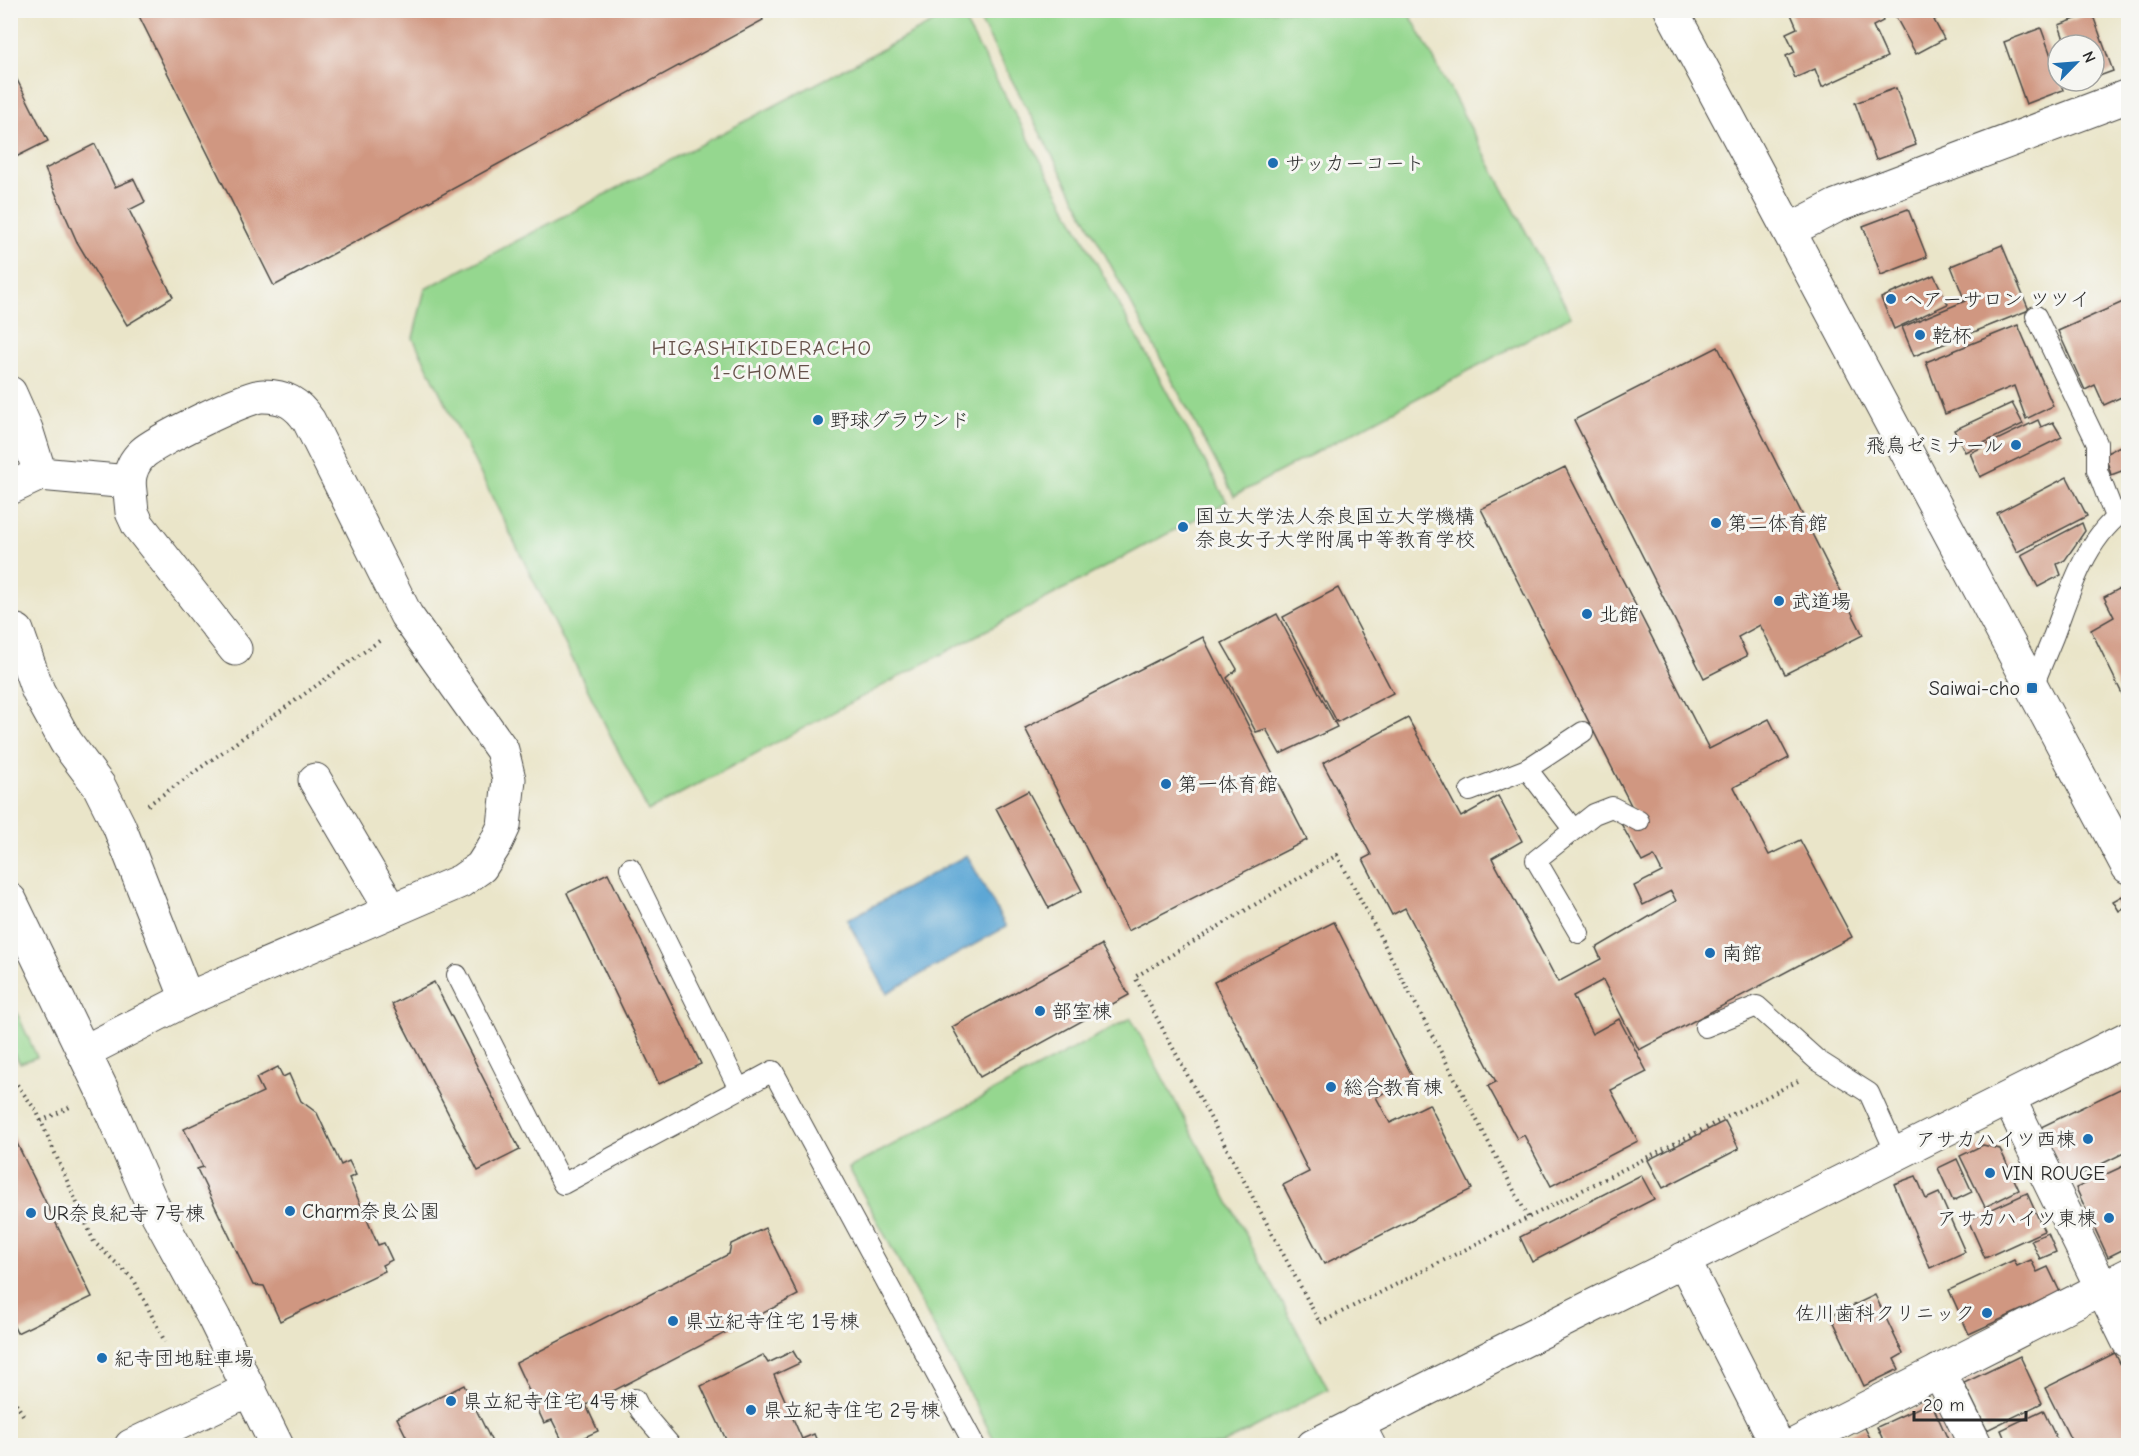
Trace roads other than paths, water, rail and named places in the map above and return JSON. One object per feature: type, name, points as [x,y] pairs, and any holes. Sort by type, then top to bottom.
[{"type":"street","points":[[1671,10],[2128,867]]},
{"type":"street","points":[[1790,230],[1836,206],[2128,96]]},
{"type":"street","points":[[10,393],[26,429],[40,474]]},
{"type":"street","points":[[84,1052],[187,999],[461,881],[481,867],[504,826],[509,779],[501,750],[409,620],[309,421],[300,407],[283,399],[261,396],[238,402],[148,449],[134,463],[129,482],[132,512],[138,525],[235,649]]},
{"type":"street","points":[[10,488],[40,474],[129,482]]},
{"type":"street","points":[[17,631],[38,691],[66,742],[99,786],[118,826],[187,999]]},
{"type":"street","points":[[315,780],[392,911]]},
{"type":"street","points":[[10,900],[84,1052],[153,1206],[214,1318],[277,1446]]},
{"type":"street","points":[[1313,1446],[1363,1434],[1683,1259],[2128,1038]]},
{"type":"street","points":[[2009,1099],[2115,1282],[2128,1341]]},
{"type":"street","points":[[1683,1259],[1778,1446]]},
{"type":"street","points":[[1792,1446],[2115,1282]]},
{"type":"street","points":[[1939,1371],[1976,1446]]},
{"type":"street","points":[[131,1446],[250,1389]]},
{"type":"lane","points":[[2032,688],[2074,581],[2097,536],[2122,512],[2097,470],[2097,443],[2036,316]]},
{"type":"lane","points":[[1470,791],[1527,769],[1583,732]]},
{"type":"lane","points":[[1527,769],[1573,829]]},
{"type":"lane","points":[[1579,933],[1536,860],[1594,814],[1612,807],[1639,821]]},
{"type":"lane","points":[[630,868],[739,1089]]},
{"type":"lane","points":[[457,975],[564,1184],[773,1071],[975,1446]]},
{"type":"lane","points":[[1705,1027],[1757,1006],[1817,1060],[1869,1093],[1896,1153]]},
{"type":"lane","points":[[635,1399],[641,1412],[671,1446]]},
{"type":"water","points":[[967,855],[1006,927],[887,993],[847,920]]},
{"type":"place","name":"サッカーコート","points":[[1273,163]]},
{"type":"place","name":"ヘアーサロン ツツイ","points":[[1891,299]]},
{"type":"place","name":"乾杯","points":[[1920,335]]},
{"type":"place","name":"野球グラウンド","points":[[818,420]]},
{"type":"place","name":"飛鳥ゼミナール","points":[[2016,445]]},
{"type":"place","name":"第二体育館","points":[[1716,523]]},
{"type":"place","name":"国立大学法人奈良国立大学機構 奈良女子大学附属中等教育学校","points":[[1183,527]]},
{"type":"place","name":"武道場","points":[[1779,601]]},
{"type":"place","name":"北館","points":[[1587,614]]},
{"type":"place","name":"Saiwai-cho","points":[[2032,688]]},
{"type":"place","name":"第一体育館","points":[[1166,784]]},
{"type":"place","name":"南館","points":[[1710,953]]},
{"type":"place","name":"部室棟","points":[[1040,1011]]},
{"type":"place","name":"総合教育棟","points":[[1331,1087]]},
{"type":"place","name":"アサカハイツ西棟","points":[[2088,1139]]},
{"type":"place","name":"VIN ROUGE","points":[[1990,1173]]},
{"type":"place","name":"Charm奈良公園","points":[[290,1211]]},
{"type":"place","name":"UR奈良紀寺 7号棟","points":[[31,1213]]},
{"type":"place","name":"アサカハイツ東棟","points":[[2109,1218]]},
{"type":"place","name":"佐川歯科クリニック","points":[[1987,1313]]},
{"type":"place","name":"県立紀寺住宅 1号棟","points":[[673,1321]]},
{"type":"place","name":"紀寺団地駐車場","points":[[102,1358]]},
{"type":"place","name":"県立紀寺住宅 4号棟","points":[[451,1401]]},
{"type":"place","name":"県立紀寺住宅 2号棟","points":[[751,1410]]},
{"type":"district","name":"HIGASHIKIDERACHO 1-CHOME","points":[[762,360]]}]
